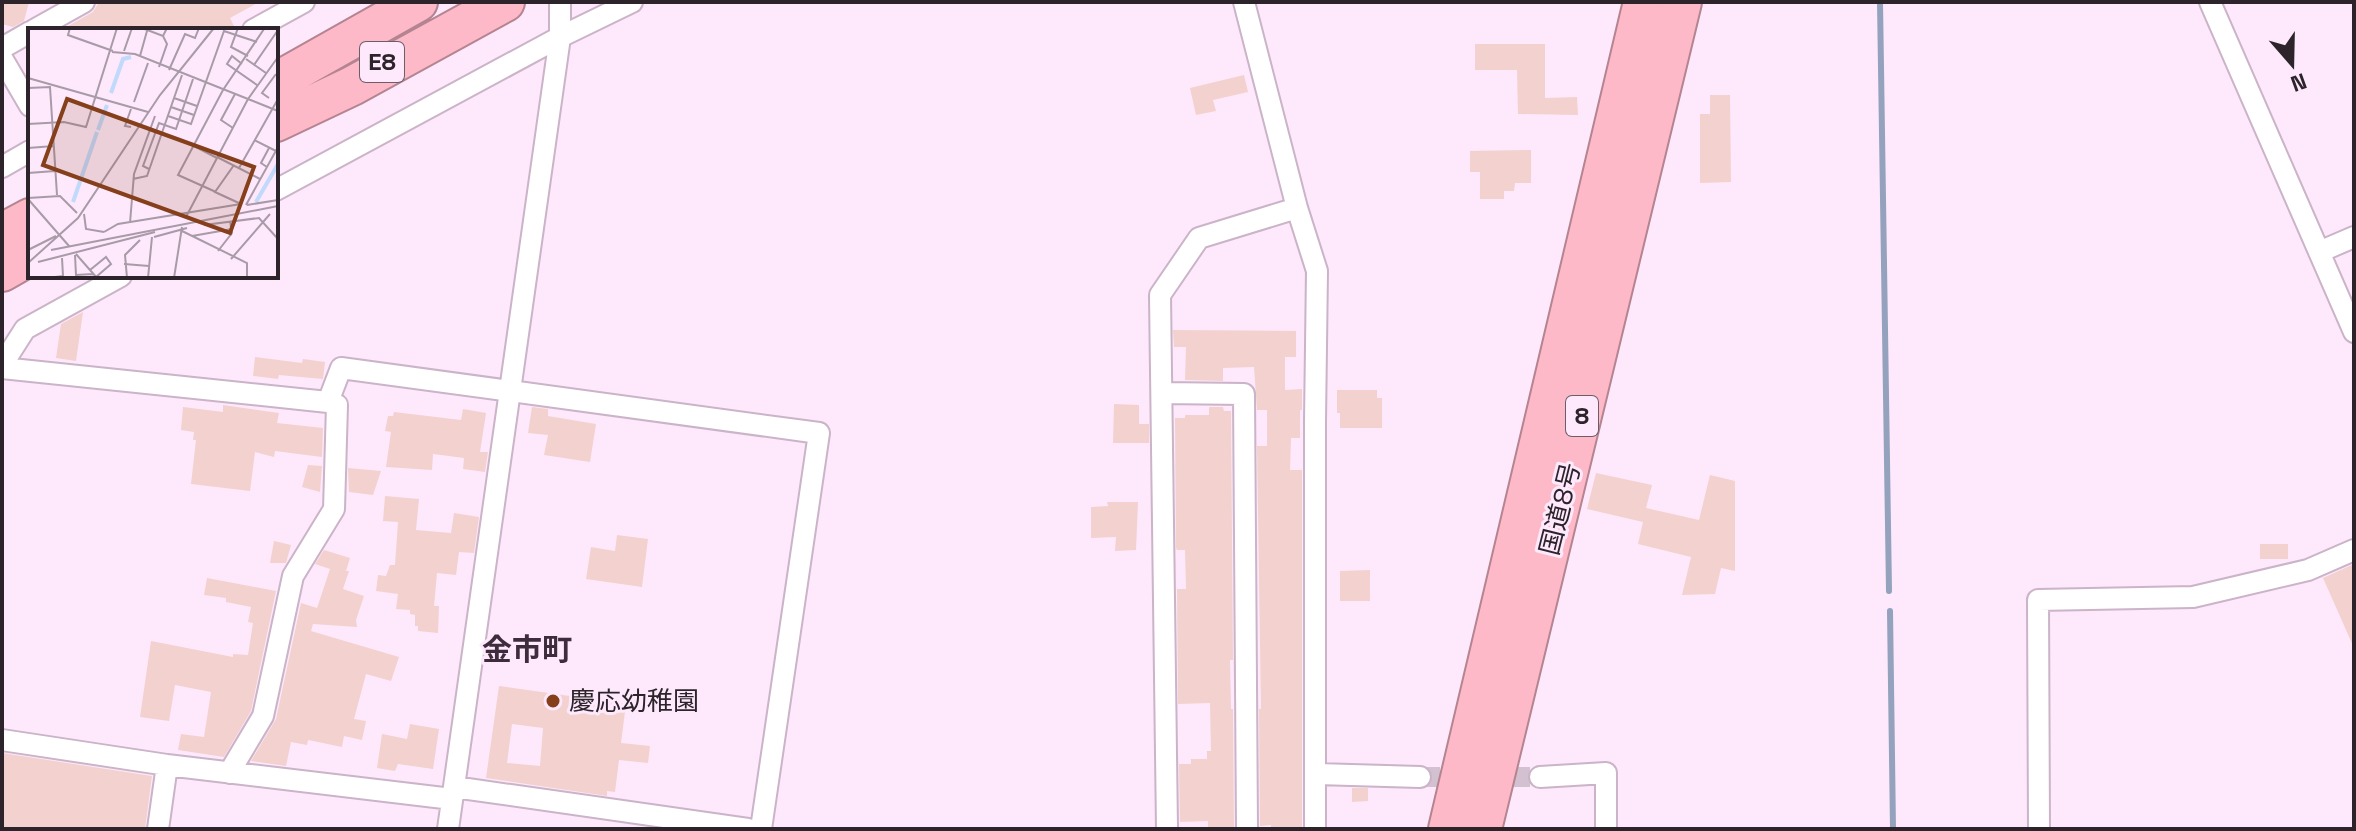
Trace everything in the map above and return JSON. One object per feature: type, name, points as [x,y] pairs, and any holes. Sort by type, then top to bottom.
[{"type":"highway","name":"E8","points":[[278,81],[418,2]]},
{"type":"highway","name":"E8","points":[[278,121],[487,2]]},
{"type":"highway","points":[[278,121],[352,86],[505,2]]},
{"type":"highway","name":"国道8号","points":[[1448,829],[1643,2]]},
{"type":"highway","name":"国道8号","points":[[1482,829],[1682,2]]},
{"type":"highway","points":[[2,233],[28,219]]},
{"type":"highway","points":[[2,272],[28,257]]},
{"type":"street","points":[[37,28],[84,2]]},
{"type":"street","points":[[257,28],[304,2]]},
{"type":"street","points":[[278,189],[560,37],[632,2]]},
{"type":"street","points":[[1244,2],[1297,208],[1317,271],[1315,829]]},
{"type":"street","points":[[2210,2],[2354,332]]},
{"type":"street","points":[[448,829],[560,37],[560,3]]},
{"type":"street","points":[[2,48],[28,33]]},
{"type":"street","points":[[2,58],[28,103]]},
{"type":"street","points":[[2,167],[28,152]]},
{"type":"street","points":[[1167,829],[1160,295],[1199,238],[1297,208]]},
{"type":"street","points":[[2319,252],[2354,237]]},
{"type":"street","points":[[117,278],[25,329],[2,366],[337,405],[334,509],[293,576],[263,716],[229,773]]},
{"type":"street","points":[[328,402],[341,368],[819,433],[761,829]]},
{"type":"street","points":[[1162,393],[1244,394],[1247,829]]},
{"type":"street","points":[[2039,829],[2038,600],[2193,597],[2308,570],[2354,550]]},
{"type":"street","points":[[2,740],[229,773],[423,794],[453,793],[748,829]]},
{"type":"street","points":[[158,829],[167,765]]},
{"type":"street","points":[[1540,777],[1606,773],[1606,829]]},
{"type":"street","points":[[1317,774],[1420,777]]},
{"type":"building","points":[[2,2],[29,2],[24,21],[13,27],[2,24]]},
{"type":"building","points":[[99,2],[259,2],[230,18],[235,28],[65,28],[93,12]]},
{"type":"building","points":[[1475,44],[1545,44],[1545,98],[1577,97],[1578,115],[1518,114],[1517,70],[1475,70]]},
{"type":"building","points":[[1244,75],[1248,92],[1213,100],[1216,111],[1196,115],[1190,88]]},
{"type":"building","points":[[1710,95],[1730,95],[1731,182],[1700,183],[1700,114],[1710,114]]},
{"type":"building","points":[[1531,150],[1531,183],[1515,183],[1514,191],[1504,191],[1504,199],[1480,199],[1480,172],[1470,172],[1470,151]]},
{"type":"building","points":[[83,312],[76,361],[56,358],[61,324]]},
{"type":"building","points":[[1173,330],[1296,331],[1296,357],[1285,357],[1285,390],[1302,389],[1300,438],[1291,438],[1290,470],[1302,470],[1302,828],[1260,826],[1257,446],[1267,446],[1267,410],[1257,410],[1254,367],[1223,368],[1223,381],[1185,380],[1186,347],[1174,347]]},
{"type":"building","points":[[255,357],[302,363],[303,359],[325,362],[323,379],[253,376]]},
{"type":"building","points":[[1337,390],[1377,390],[1377,398],[1382,398],[1382,428],[1340,428]]},
{"type":"building","points":[[1114,404],[1139,405],[1139,424],[1149,424],[1149,443],[1113,443]]},
{"type":"building","points":[[223,405],[279,413],[277,423],[323,428],[322,457],[275,451],[274,457],[255,452],[250,491],[191,484],[196,440],[193,440],[194,432],[181,430],[183,407],[223,412]]},
{"type":"building","points":[[532,407],[548,409],[548,416],[596,424],[590,462],[544,455],[548,435],[528,433]]},
{"type":"building","points":[[1209,407],[1223,407],[1224,411],[1231,411],[1233,660],[1230,660],[1234,829],[1208,829],[1208,821],[1180,822],[1179,764],[1191,764],[1191,759],[1207,759],[1207,751],[1211,751],[1210,703],[1178,704],[1177,589],[1186,589],[1185,550],[1176,548],[1175,418],[1209,415]]},
{"type":"building","points":[[463,409],[486,413],[480,452],[488,452],[485,472],[463,469],[464,458],[433,454],[432,470],[386,467],[391,432],[385,431],[388,416],[393,416],[394,412],[461,420]]},
{"type":"building","points":[[308,465],[322,466],[320,492],[302,487]]},
{"type":"building","points":[[348,468],[381,471],[373,495],[349,492]]},
{"type":"building","points":[[1596,473],[1652,485],[1646,508],[1699,520],[1710,475],[1735,481],[1735,571],[1721,568],[1715,594],[1682,595],[1691,557],[1638,544],[1643,522],[1587,509]]},
{"type":"building","points":[[385,496],[419,499],[416,530],[451,533],[454,513],[479,517],[474,553],[459,552],[456,575],[437,573],[434,606],[439,606],[438,633],[418,631],[415,615],[410,614],[410,610],[396,609],[398,594],[376,591],[378,575],[386,576],[390,565],[395,565],[398,522],[383,521]]},
{"type":"building","points":[[1107,502],[1138,502],[1136,550],[1115,551],[1116,537],[1091,538],[1091,507],[1108,506]]},
{"type":"building","points":[[617,535],[648,539],[642,587],[586,579],[591,547],[615,551]]},
{"type":"building","points":[[274,541],[291,545],[286,563],[270,563]]},
{"type":"building","points":[[2260,544],[2288,544],[2288,559],[2260,559]]},
{"type":"building","points":[[324,550],[350,558],[343,589],[364,596],[356,620],[357,627],[313,624],[311,631],[399,657],[391,681],[366,674],[354,719],[366,721],[362,740],[344,736],[342,747],[308,740],[307,745],[291,742],[286,766],[251,761],[276,719],[301,603],[317,608],[330,569],[315,564]]},
{"type":"building","points":[[2354,564],[2354,648],[2323,578]]},
{"type":"building","points":[[1370,570],[1370,601],[1340,601],[1340,571]]},
{"type":"building","points":[[207,578],[276,591],[251,711],[224,757],[178,750],[181,734],[204,737],[211,692],[175,685],[169,721],[140,717],[151,641],[233,657],[233,654],[248,655],[253,623],[248,622],[251,607],[226,602],[226,598],[204,595]]},
{"type":"building","points":[[499,686],[626,704],[621,743],[650,746],[648,763],[619,760],[615,792],[607,791],[607,796],[486,778]],"holes":[[[512,724],[543,728],[540,766],[507,763]]]},
{"type":"building","points":[[410,724],[439,729],[433,769],[398,764],[395,771],[377,768],[382,734],[407,739]]},
{"type":"building","points":[[2,753],[152,776],[145,829],[2,829]]},
{"type":"building","points":[[1352,788],[1368,788],[1368,801],[1352,802]]},
{"type":"waterway","points":[[1880,2],[1889,591]]},
{"type":"waterway","points":[[1890,611],[1893,829]]},
{"type":"tunnel","points":[[1420,777],[1540,777]]},
{"type":"place","name":"慶応幼稚園","points":[[553,701]]},
{"type":"district","name":"金市町","points":[[527,650]]}]
